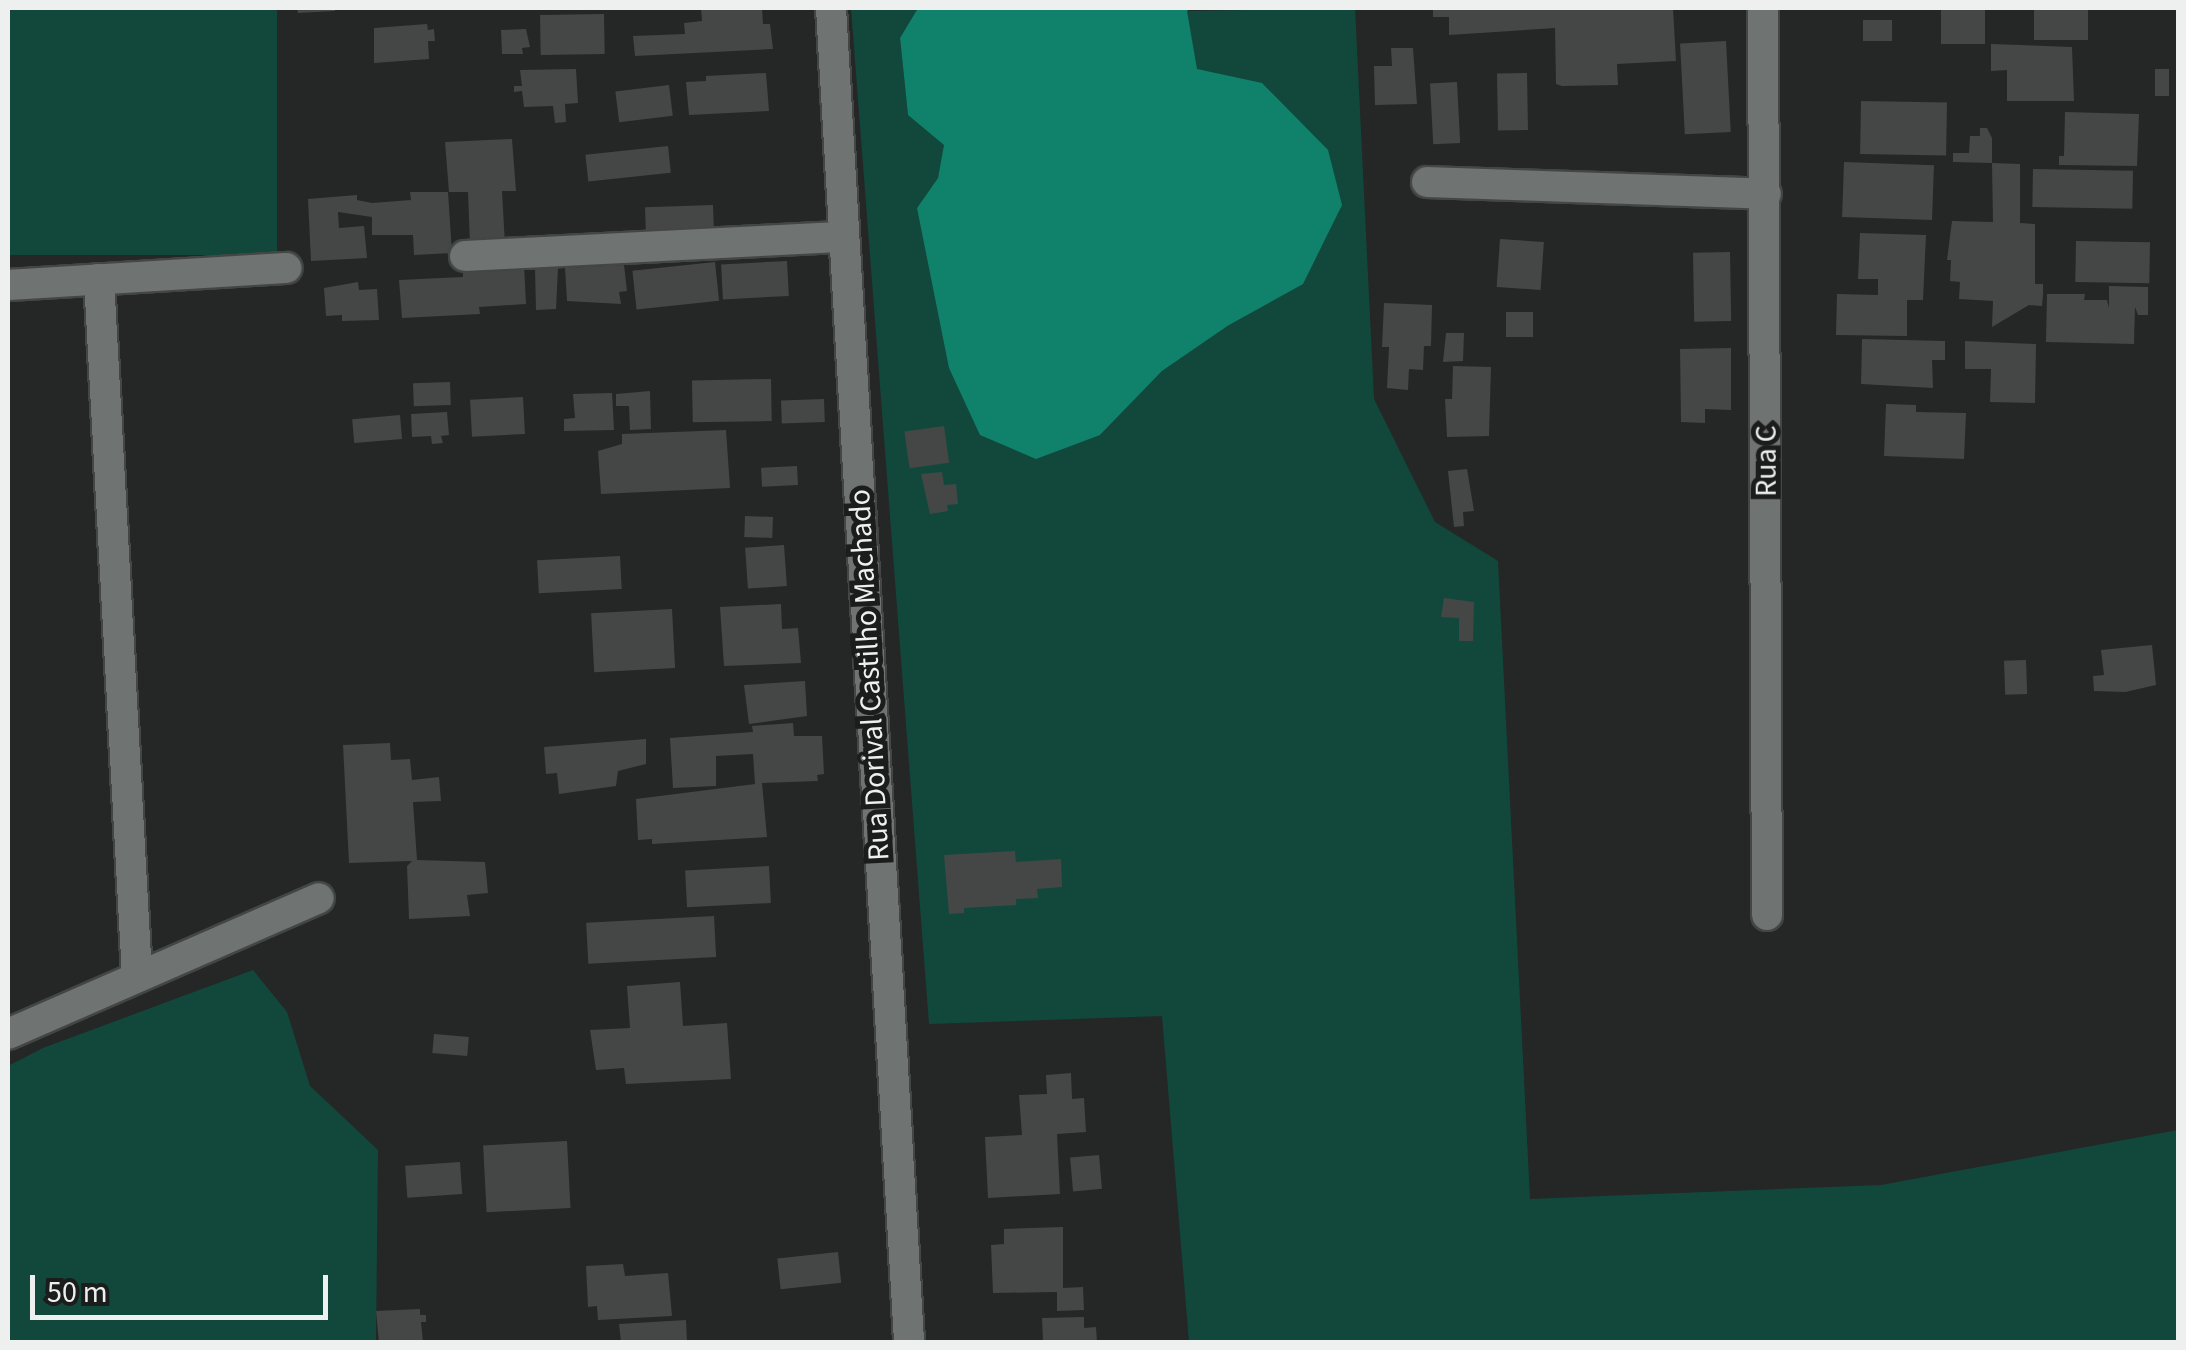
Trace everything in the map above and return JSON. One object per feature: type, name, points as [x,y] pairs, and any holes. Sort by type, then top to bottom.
[{"type":"street","name":"Rua Dorival Castilho Machado","points":[[830,8],[909,1342]]},
{"type":"street","name":"Rua C","points":[[1763,8],[1768,915]]},
{"type":"street","points":[[1428,182],[1766,194]]},
{"type":"street","points":[[465,256],[844,236]]},
{"type":"street","points":[[8,285],[286,268]]},
{"type":"street","points":[[99,280],[137,976]]},
{"type":"street","points":[[8,1034],[319,898]]},
{"type":"shaded area","points":[[8,8],[277,8],[277,255],[8,255]]},
{"type":"shaded area","points":[[851,8],[918,8],[900,38],[908,115],[945,145],[938,178],[917,208],[1100,435],[1162,371],[1229,325],[1186,11],[1355,8],[1374,399],[1435,522],[1498,561],[1530,1199],[1881,1185],[2178,1130],[2178,1342],[1189,1342],[1162,1016],[929,1024]]},
{"type":"shaded area","points":[[918,8],[1192,8],[1187,11],[1197,69],[1262,83],[1328,150],[1342,205],[1303,284],[1229,325],[1162,371],[1100,435],[1036,459],[980,435],[949,368],[917,208],[938,178],[944,145],[908,115],[900,38]]},
{"type":"shaded area","points":[[253,970],[287,1012],[310,1086],[378,1150],[376,1342],[8,1342],[8,1066],[43,1048]]},
{"type":"building","points":[[297,8],[335,8],[335,11],[298,13]]},
{"type":"building","points":[[701,8],[762,8],[763,24],[770,24],[773,49],[635,56],[633,36],[685,34],[684,23],[702,21]]},
{"type":"building","points":[[1433,8],[1673,8],[1676,61],[1617,64],[1618,85],[1562,86],[1556,84],[1555,28],[1449,35],[1449,17],[1433,17]]},
{"type":"building","points":[[1941,8],[1985,8],[1985,44],[1941,44]]},
{"type":"building","points":[[2034,8],[2088,8],[2088,40],[2034,40]]},
{"type":"building","points":[[604,14],[605,54],[541,55],[540,15]]},
{"type":"building","points":[[1863,20],[1892,20],[1892,41],[1863,41]]},
{"type":"building","points":[[427,24],[428,30],[434,29],[435,41],[428,41],[429,59],[374,63],[374,28]]},
{"type":"building","points":[[526,29],[530,47],[522,48],[523,54],[502,54],[501,30]]},
{"type":"building","points":[[1726,41],[1731,132],[1685,134],[1680,43]]},
{"type":"building","points":[[1991,44],[2072,47],[2074,101],[2007,101],[2007,70],[1991,71]]},
{"type":"building","points":[[1391,48],[1413,48],[1417,104],[1375,105],[1374,66],[1392,66]]},
{"type":"building","points":[[576,69],[578,103],[565,104],[566,122],[555,123],[553,106],[524,107],[522,91],[514,92],[514,86],[522,86],[520,70]]},
{"type":"building","points":[[2155,69],[2169,69],[2169,96],[2155,96]]},
{"type":"building","points":[[766,73],[769,111],[689,115],[686,82],[706,81],[706,76]]},
{"type":"building","points":[[1527,73],[1528,130],[1498,131],[1497,74]]},
{"type":"building","points":[[1457,82],[1460,143],[1433,144],[1430,83]]},
{"type":"building","points":[[669,85],[673,116],[619,122],[615,92]]},
{"type":"building","points":[[1861,101],[1947,103],[1946,155],[1860,154]]},
{"type":"building","points":[[2065,112],[2139,114],[2137,166],[2059,165],[2059,156],[2064,156]]},
{"type":"building","points":[[1980,128],[1987,128],[1992,138],[1992,163],[1953,162],[1953,153],[1969,153],[1970,136],[1980,136]]},
{"type":"building","points":[[512,139],[516,191],[502,191],[505,245],[470,245],[468,192],[449,192],[445,142]]},
{"type":"building","points":[[668,146],[671,173],[588,182],[585,155]]},
{"type":"building","points":[[1844,162],[1934,165],[1932,220],[1842,217]]},
{"type":"building","points":[[1992,163],[2020,164],[2020,223],[2035,224],[2035,284],[2043,284],[2043,295],[2042,306],[2029,305],[1992,327],[1993,301],[1959,299],[1960,282],[1950,281],[1951,260],[1947,260],[1952,221],[1993,222]]},
{"type":"building","points":[[2033,169],[2133,171],[2132,209],[2032,207]]},
{"type":"building","points":[[410,192],[448,192],[452,253],[414,255],[413,235],[372,235],[372,217],[338,212],[339,228],[364,226],[367,258],[311,261],[308,199],[357,195],[357,200],[372,203],[411,200]]},
{"type":"building","points":[[713,205],[714,238],[646,240],[645,207]]},
{"type":"building","points":[[1860,233],[1926,235],[1923,300],[1907,300],[1907,336],[1836,335],[1837,294],[1878,295],[1878,279],[1858,279]]},
{"type":"building","points":[[1500,239],[1544,242],[1541,290],[1497,287]]},
{"type":"building","points":[[2076,241],[2150,242],[2149,283],[2075,282]]},
{"type":"building","points":[[1730,252],[1731,321],[1694,322],[1693,253]]},
{"type":"building","points":[[463,258],[524,265],[526,304],[479,307],[480,314],[402,318],[399,280],[463,277]]},
{"type":"building","points":[[787,261],[789,296],[723,299],[721,264]]},
{"type":"building","points":[[715,262],[719,301],[637,309],[632,271]]},
{"type":"building","points":[[624,265],[627,291],[619,292],[621,304],[567,301],[565,268]]},
{"type":"building","points":[[535,268],[558,268],[556,309],[536,310]]},
{"type":"building","points":[[358,282],[359,290],[377,289],[379,320],[342,321],[342,315],[326,316],[324,288]]},
{"type":"building","points":[[2109,286],[2148,287],[2148,315],[2138,315],[2135,307],[2134,344],[2046,342],[2047,294],[2085,294],[2084,300],[2107,300],[2109,308]]},
{"type":"building","points":[[1384,303],[1432,305],[1431,346],[1424,346],[1423,370],[1409,369],[1408,390],[1387,388],[1389,347],[1382,347]]},
{"type":"building","points":[[1506,312],[1533,312],[1533,337],[1506,337]]},
{"type":"building","points":[[1446,333],[1464,333],[1463,361],[1443,362]]},
{"type":"building","points":[[1862,339],[1945,341],[1945,360],[1932,360],[1933,388],[1861,384]]},
{"type":"building","points":[[1965,341],[2036,344],[2035,403],[1990,402],[1991,369],[1965,369]]},
{"type":"building","points":[[1731,348],[1731,410],[1705,409],[1705,423],[1681,422],[1680,349]]},
{"type":"building","points":[[1453,366],[1491,367],[1489,436],[1447,437],[1445,399],[1452,399]]},
{"type":"building","points":[[771,379],[772,421],[693,422],[692,380]]},
{"type":"building","points":[[450,382],[451,405],[414,406],[413,383]]},
{"type":"building","points":[[650,391],[651,429],[630,430],[629,406],[616,406],[616,394]]},
{"type":"building","points":[[612,393],[614,430],[564,431],[564,419],[575,418],[573,394]]},
{"type":"building","points":[[523,397],[525,434],[472,437],[470,400]]},
{"type":"building","points":[[824,399],[825,422],[782,423],[781,401]]},
{"type":"building","points":[[1886,404],[1916,405],[1916,412],[1966,413],[1964,459],[1884,456]]},
{"type":"building","points":[[447,412],[449,435],[441,436],[443,443],[432,444],[431,436],[412,437],[411,414]]},
{"type":"building","points":[[400,415],[402,439],[354,443],[352,419]]},
{"type":"building","points":[[944,426],[949,463],[910,468],[904,432]]},
{"type":"building","points":[[726,430],[730,488],[601,494],[598,451],[622,444],[622,434]]},
{"type":"building","points":[[797,466],[798,485],[762,487],[761,468]]},
{"type":"building","points":[[1467,469],[1474,511],[1463,512],[1464,526],[1454,527],[1448,471]]},
{"type":"building","points":[[942,472],[944,485],[956,484],[958,504],[947,505],[948,511],[930,514],[921,474]]},
{"type":"building","points":[[745,516],[773,517],[772,538],[744,537]]},
{"type":"building","points":[[784,545],[787,586],[748,589],[745,548]]},
{"type":"building","points":[[620,556],[622,589],[539,593],[537,560]]},
{"type":"building","points":[[1444,598],[1474,602],[1473,641],[1459,641],[1459,618],[1441,617]]},
{"type":"building","points":[[781,604],[782,629],[798,628],[801,663],[724,666],[720,607]]},
{"type":"building","points":[[672,609],[675,668],[594,672],[591,613]]},
{"type":"building","points":[[2152,645],[2156,685],[2125,692],[2094,691],[2093,676],[2104,675],[2101,650]]},
{"type":"building","points":[[2026,660],[2027,694],[2005,695],[2004,661]]},
{"type":"building","points":[[805,681],[807,716],[749,724],[744,685]]},
{"type":"building","points":[[793,723],[794,736],[822,736],[824,774],[817,775],[818,781],[762,783],[767,837],[652,844],[652,839],[638,840],[636,799],[755,784],[753,754],[716,756],[716,786],[673,788],[670,738],[753,732],[752,726]]},
{"type":"building","points":[[646,739],[646,764],[618,771],[616,786],[559,794],[557,773],[546,774],[544,747]]},
{"type":"building","points":[[390,743],[391,760],[410,759],[412,780],[439,777],[441,801],[413,802],[417,860],[485,862],[488,893],[467,895],[470,916],[409,919],[407,866],[412,861],[349,863],[343,745]]},
{"type":"building","points":[[1015,851],[1016,862],[1061,859],[1062,887],[1037,889],[1038,898],[1016,899],[1016,905],[964,908],[964,913],[949,914],[944,855]]},
{"type":"building","points":[[769,866],[771,903],[687,907],[685,870]]},
{"type":"building","points":[[714,916],[716,957],[588,964],[586,923]]},
{"type":"building","points":[[680,982],[683,1026],[727,1023],[731,1079],[626,1084],[624,1068],[596,1070],[590,1030],[630,1028],[627,986]]},
{"type":"building","points":[[434,1034],[469,1037],[467,1056],[432,1053]]},
{"type":"building","points":[[1071,1073],[1072,1099],[1084,1098],[1086,1132],[1057,1134],[1060,1194],[988,1198],[985,1137],[1022,1135],[1019,1095],[1047,1094],[1046,1075]]},
{"type":"building","points":[[567,1141],[571,1208],[487,1212],[483,1145]]},
{"type":"building","points":[[1099,1155],[1102,1189],[1073,1191],[1070,1158]]},
{"type":"building","points":[[460,1162],[462,1194],[407,1198],[405,1166]]},
{"type":"building","points":[[1063,1227],[1063,1288],[1083,1287],[1084,1310],[1057,1311],[1057,1292],[993,1293],[991,1245],[1004,1244],[1004,1229]]},
{"type":"building","points":[[838,1252],[841,1283],[781,1289],[777,1258]]},
{"type":"building","points":[[623,1264],[625,1276],[668,1273],[672,1316],[598,1320],[597,1306],[588,1307],[586,1266]]},
{"type":"building","points":[[420,1309],[420,1315],[426,1315],[426,1322],[421,1322],[423,1342],[379,1342],[376,1311]]},
{"type":"building","points":[[1084,1317],[1084,1328],[1096,1327],[1097,1342],[1043,1342],[1042,1318]]},
{"type":"building","points":[[686,1320],[687,1342],[621,1342],[619,1324]]}]
